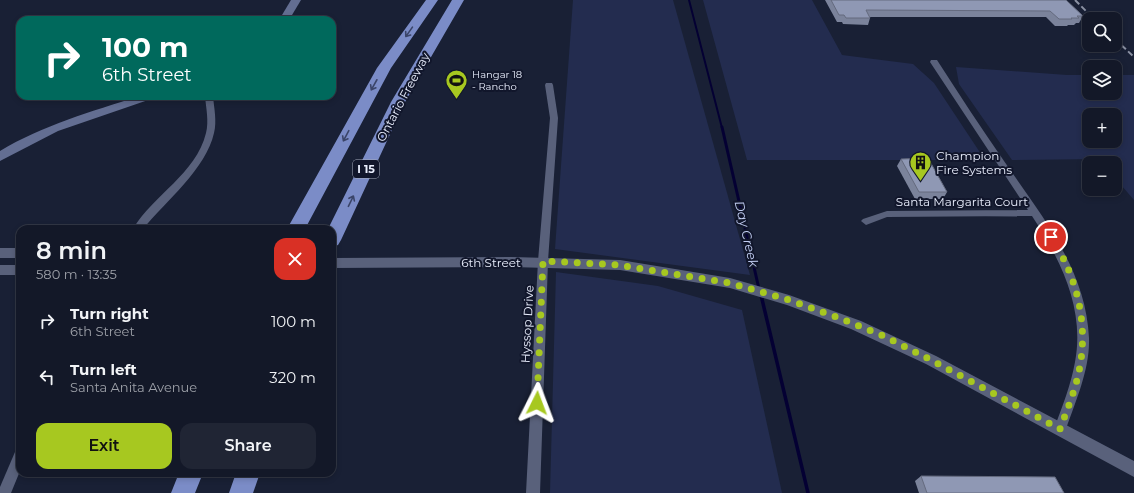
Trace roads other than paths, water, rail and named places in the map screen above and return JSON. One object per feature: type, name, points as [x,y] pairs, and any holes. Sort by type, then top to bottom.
[{"type":"highway","name":"I 15","points":[[298,225],[384,68],[432,0]]},
{"type":"highway","name":"Ontario Freeway","points":[[336,232],[398,102],[458,0]]},
{"type":"highway","points":[[183,493],[189,477]]},
{"type":"highway","points":[[241,493],[247,477]]},
{"type":"main road","points":[[286,16],[296,0]]},
{"type":"main road","points":[[0,157],[25,142],[48,132],[139,100]]},
{"type":"street","points":[[934,62],[1036,213],[1058,249],[1070,273],[1082,323],[1083,339],[1079,373],[1060,429]]},
{"type":"street","name":"Hyssop Drive","points":[[533,493],[543,261],[554,118],[548,85]]},
{"type":"street","points":[[141,225],[201,153],[210,132],[211,117],[209,100]]},
{"type":"street","name":"Santa Margarita Court","points":[[866,221],[887,214],[1036,213]]},
{"type":"street","points":[[0,253],[16,253]]},
{"type":"street","name":"6th Street","points":[[336,263],[543,261],[620,265],[730,283],[789,300],[834,316],[890,339],[1134,469]]},
{"type":"street","points":[[0,270],[16,270]]},
{"type":"street","points":[[4,493],[16,465]]},
{"type":"waterway","name":"Day Creek","points":[[689,0],[722,128]]},
{"type":"waterway","name":"Day Creek","points":[[722,127],[759,289]]},
{"type":"waterway","name":"Day Creek","points":[[761,295],[808,493]]},
{"type":"railway","points":[[1075,0],[1087,12]]},
{"type":"railway","points":[[1122,46],[1134,57]]},
{"type":"place","name":"Hangar 18 - Rancho","points":[[457,100]]},
{"type":"place","name":"Champion Fire Systems","points":[[920,182]]}]
